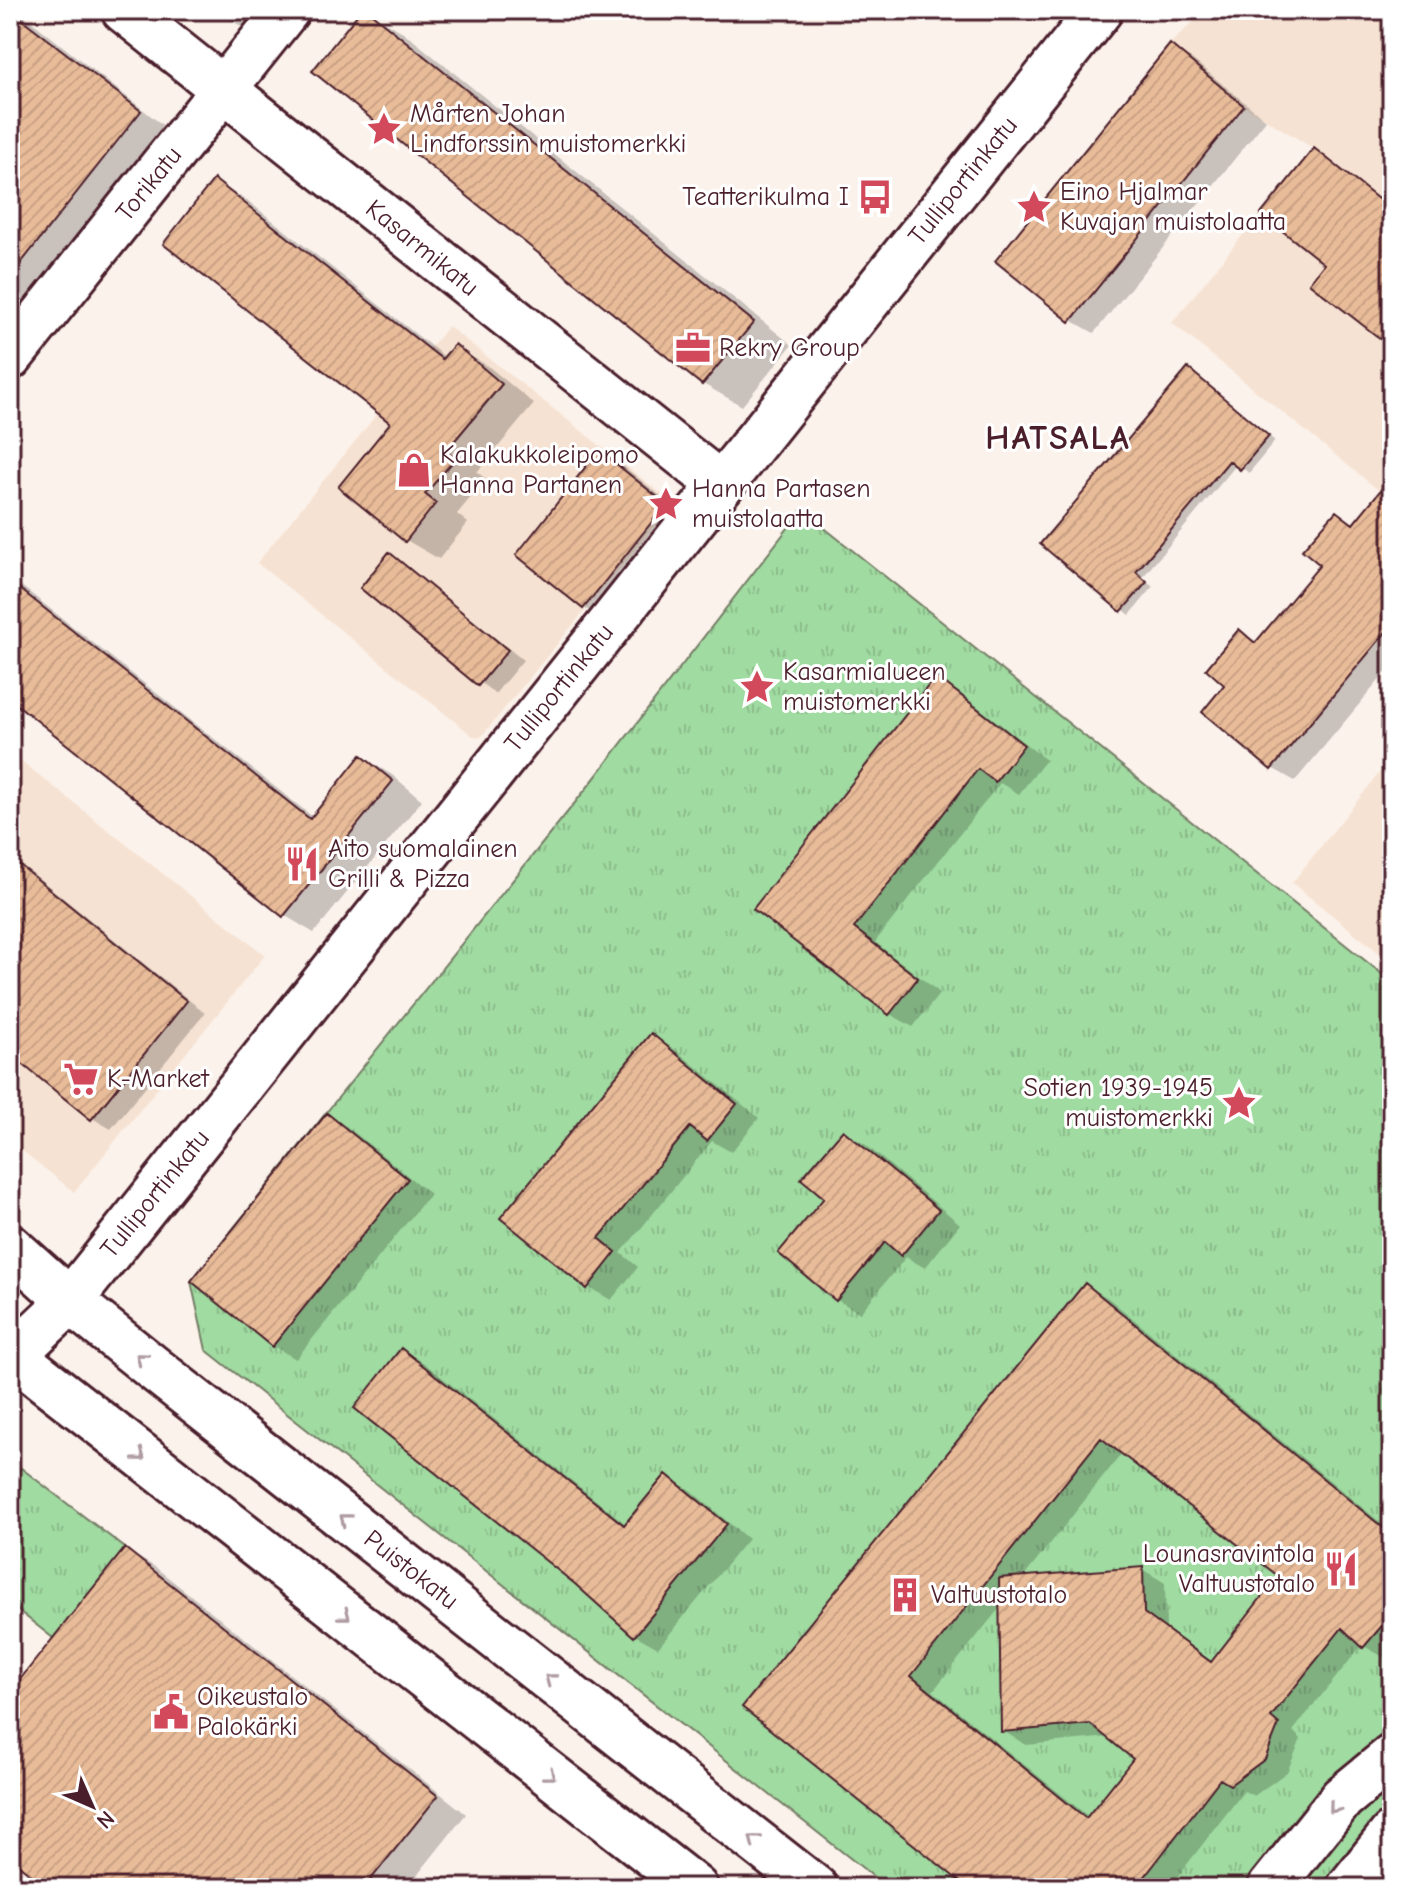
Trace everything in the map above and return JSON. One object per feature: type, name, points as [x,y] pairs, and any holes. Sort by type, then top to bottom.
[{"type":"main road","name":"Kasarmikatu","points":[[124,10],[721,485]]},
{"type":"main road","name":"Torikatu","points":[[10,357],[287,10]]},
{"type":"main road","name":"Tulliportinkatu","points":[[11,1356],[70,1301],[1100,10]]},
{"type":"main road","name":"Puistokatu","points":[[10,1247],[70,1301],[815,1888]]},
{"type":"main road","points":[[11,1356],[695,1888]]},
{"type":"main road","points":[[1270,1888],[1342,1798],[1392,1757]]},
{"type":"main road","points":[[1349,1888],[1392,1834]]},
{"type":"shaded area","points":[[1206,10],[1392,10],[1392,501],[1172,323],[1313,148],[1244,106],[1170,44]]},
{"type":"shaded area","points":[[448,326],[673,503],[481,737],[473,736],[257,563]]},
{"type":"shaded area","points":[[10,752],[265,955],[74,1192],[10,1141]]},
{"type":"shaded area","points":[[1392,757],[1392,963],[1292,883]]},
{"type":"green space","points":[[802,510],[1392,982],[1392,1888],[888,1888],[206,1350],[191,1281],[590,784]]},
{"type":"green space","points":[[21,1468],[125,1548],[53,1638],[10,1604],[10,1482]]},
{"type":"building","points":[[10,10],[141,111],[10,277]]},
{"type":"building","points":[[361,10],[367,10],[754,322],[702,385],[312,71]]},
{"type":"building","points":[[1170,44],[1244,106],[1070,322],[995,261]]},
{"type":"building","points":[[1314,148],[1392,210],[1392,348],[1309,283],[1324,264],[1261,214]]},
{"type":"building","points":[[214,179],[442,359],[455,344],[502,384],[446,451],[455,459],[425,494],[436,503],[405,542],[338,487],[390,423],[163,244]]},
{"type":"building","points":[[1188,368],[1269,436],[1240,470],[1229,461],[1136,572],[1147,582],[1121,612],[1040,544]]},
{"type":"building","points":[[599,450],[666,504],[583,609],[516,555]]},
{"type":"building","points":[[1392,476],[1392,625],[1271,770],[1202,712],[1224,685],[1206,669],[1239,629],[1255,643],[1320,565],[1302,550],[1336,511],[1353,524]]},
{"type":"building","points":[[389,552],[508,650],[478,686],[360,588]]},
{"type":"building","points":[[10,581],[310,819],[361,755],[393,781],[283,917],[10,699]]},
{"type":"building","points":[[936,676],[1024,745],[995,782],[978,769],[854,928],[918,978],[889,1015],[753,909]]},
{"type":"building","points":[[10,857],[187,1001],[91,1120],[10,1054]]},
{"type":"building","points":[[651,1033],[737,1104],[707,1141],[690,1127],[599,1238],[616,1252],[587,1289],[500,1218]]},
{"type":"building","points":[[327,1113],[408,1179],[272,1347],[191,1281]]},
{"type":"building","points":[[843,1130],[939,1210],[901,1256],[885,1242],[836,1301],[778,1253],[824,1198],[801,1179]]},
{"type":"building","name":"Valtuustotalo","points":[[1085,1283],[1392,1535],[1392,1614],[1363,1648],[1342,1628],[1271,1717],[1279,1724],[1265,1759],[1230,1785],[1220,1779],[1136,1888],[968,1888],[742,1707]],"holes":[[[1101,1438],[1278,1576],[1211,1662],[1144,1613],[1143,1567],[999,1578],[1001,1732],[1090,1724],[1133,1759],[1086,1818],[911,1676]]]},
{"type":"building","points":[[401,1348],[624,1525],[666,1474],[727,1524],[634,1637],[575,1584],[354,1408]]},
{"type":"building","name":"Oikeustalo Palokärki","points":[[125,1548],[438,1796],[364,1888],[48,1888],[10,1858],[10,1692]]},
{"type":"place","name":"Mårten Johan Lindforssin muistomerkki","points":[[384,129]]},
{"type":"place","name":"Teatterikulma I","points":[[875,197]]},
{"type":"place","name":"Eino Hjalmar Kuvajan muistolaatta","points":[[1034,207]]},
{"type":"place","name":"Rekry Group","points":[[693,348]]},
{"type":"place","name":"Kalakukkoleipomo Hanna Partanen","points":[[414,470]]},
{"type":"place","name":"Hanna Partasen muistolaatta","points":[[666,504]]},
{"type":"place","name":"Kasarmialueen muistomerkki","points":[[757,687]]},
{"type":"place","name":"Aito suomalainen Grilli & Pizza","points":[[302,864]]},
{"type":"place","name":"K-Market","points":[[81,1079]]},
{"type":"place","name":"Sotien 1939-1945 muistomerkki","points":[[1239,1103]]},
{"type":"place","name":"Lounasravintola Valtuustotalo","points":[[1341,1569]]},
{"type":"place","name":"Valtuustotalo","points":[[905,1595]]},
{"type":"place","name":"Oikeustalo Palokärki","points":[[171,1712]]},
{"type":"district","name":"HATSALA","points":[[1058,438]]}]
